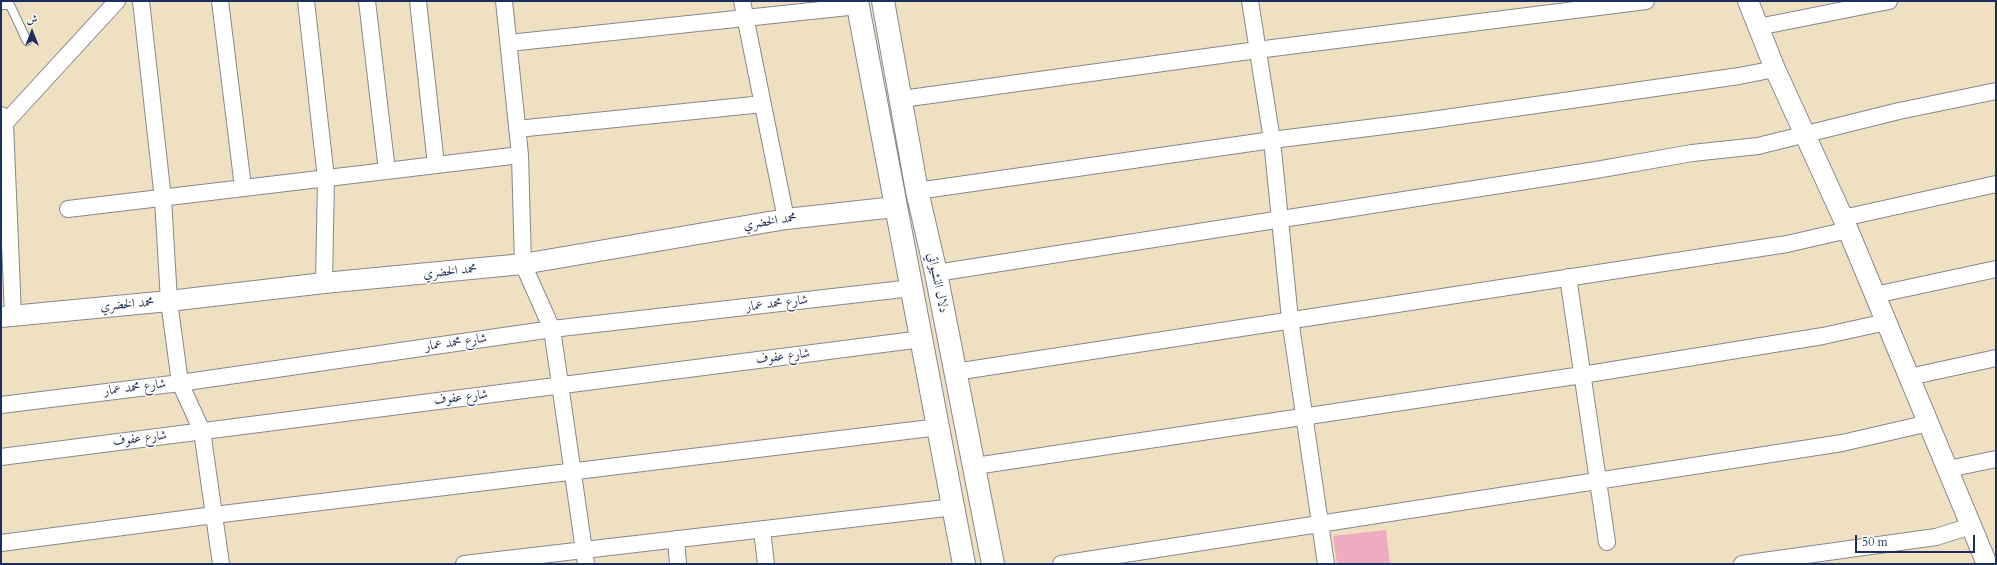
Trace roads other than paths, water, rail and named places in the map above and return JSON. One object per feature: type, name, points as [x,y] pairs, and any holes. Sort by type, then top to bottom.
[{"type":"main road","name":"دلال النشيواتي","points":[[887,1],[918,196],[936,273],[993,564]]},
{"type":"main road","name":"دلال النشيواتي","points":[[857,4],[964,564]]},
{"type":"main road","points":[[895,207],[918,196]]},
{"type":"street","points":[[7,316],[3,119],[117,1]]},
{"type":"street","points":[[141,1],[163,199],[169,301],[180,383],[202,431],[221,564]]},
{"type":"street","points":[[220,1],[243,188]]},
{"type":"street","points":[[306,1],[326,178],[324,283]]},
{"type":"street","points":[[367,1],[387,171]]},
{"type":"street","points":[[418,1],[436,165]]},
{"type":"street","points":[[504,1],[520,155],[523,264],[552,329],[585,557]]},
{"type":"street","points":[[742,1],[786,219]]},
{"type":"street","points":[[1250,1],[1272,140],[1290,319],[1326,564]]},
{"type":"street","points":[[902,99],[1257,50],[1646,1]]},
{"type":"street","points":[[1748,1],[1775,69],[1804,135],[1846,224],[1971,526],[1989,560]]},
{"type":"street","points":[[1758,27],[1889,1]]},
{"type":"street","points":[[509,43],[746,18],[857,4]]},
{"type":"street","points":[[918,196],[1272,140],[1424,121],[1739,76],[1775,69]]},
{"type":"street","points":[[936,273],[1596,170],[1692,153],[1758,146],[1899,111],[1996,91]]},
{"type":"street","points":[[517,129],[763,104]]},
{"type":"street","points":[[68,209],[163,199],[520,155]]},
{"type":"street","points":[[955,372],[1290,319],[1787,244],[1846,224],[1996,184]]},
{"type":"street","name":"محمد الخضري","points":[[7,316],[169,301],[324,283],[523,264],[786,219],[895,207]]},
{"type":"street","points":[[1875,296],[1996,269]]},
{"type":"street","points":[[1568,277],[1607,542]]},
{"type":"street","name":"شارع محمد عمار","points":[[1,404],[180,383],[552,329],[912,288]]},
{"type":"street","points":[[975,466],[1305,418],[1582,375],[1824,336],[1886,322]]},
{"type":"street","name":"شارع عفوف","points":[[1,457],[922,339]]},
{"type":"street","points":[[1909,377],[1996,358]]},
{"type":"street","points":[[1061,564],[1842,443],[1929,424]]},
{"type":"street","points":[[1,543],[214,515],[939,428]]},
{"type":"street","points":[[1948,469],[1996,459]]},
{"type":"street","points":[[464,564],[585,557],[676,540],[954,507]]},
{"type":"street","points":[[1742,564],[1936,537],[1971,526]]},
{"type":"street","points":[[762,530],[766,564]]},
{"type":"street","points":[[676,540],[678,564]]},
{"type":"lane","points":[[1,5],[10,5],[27,41]]}]
